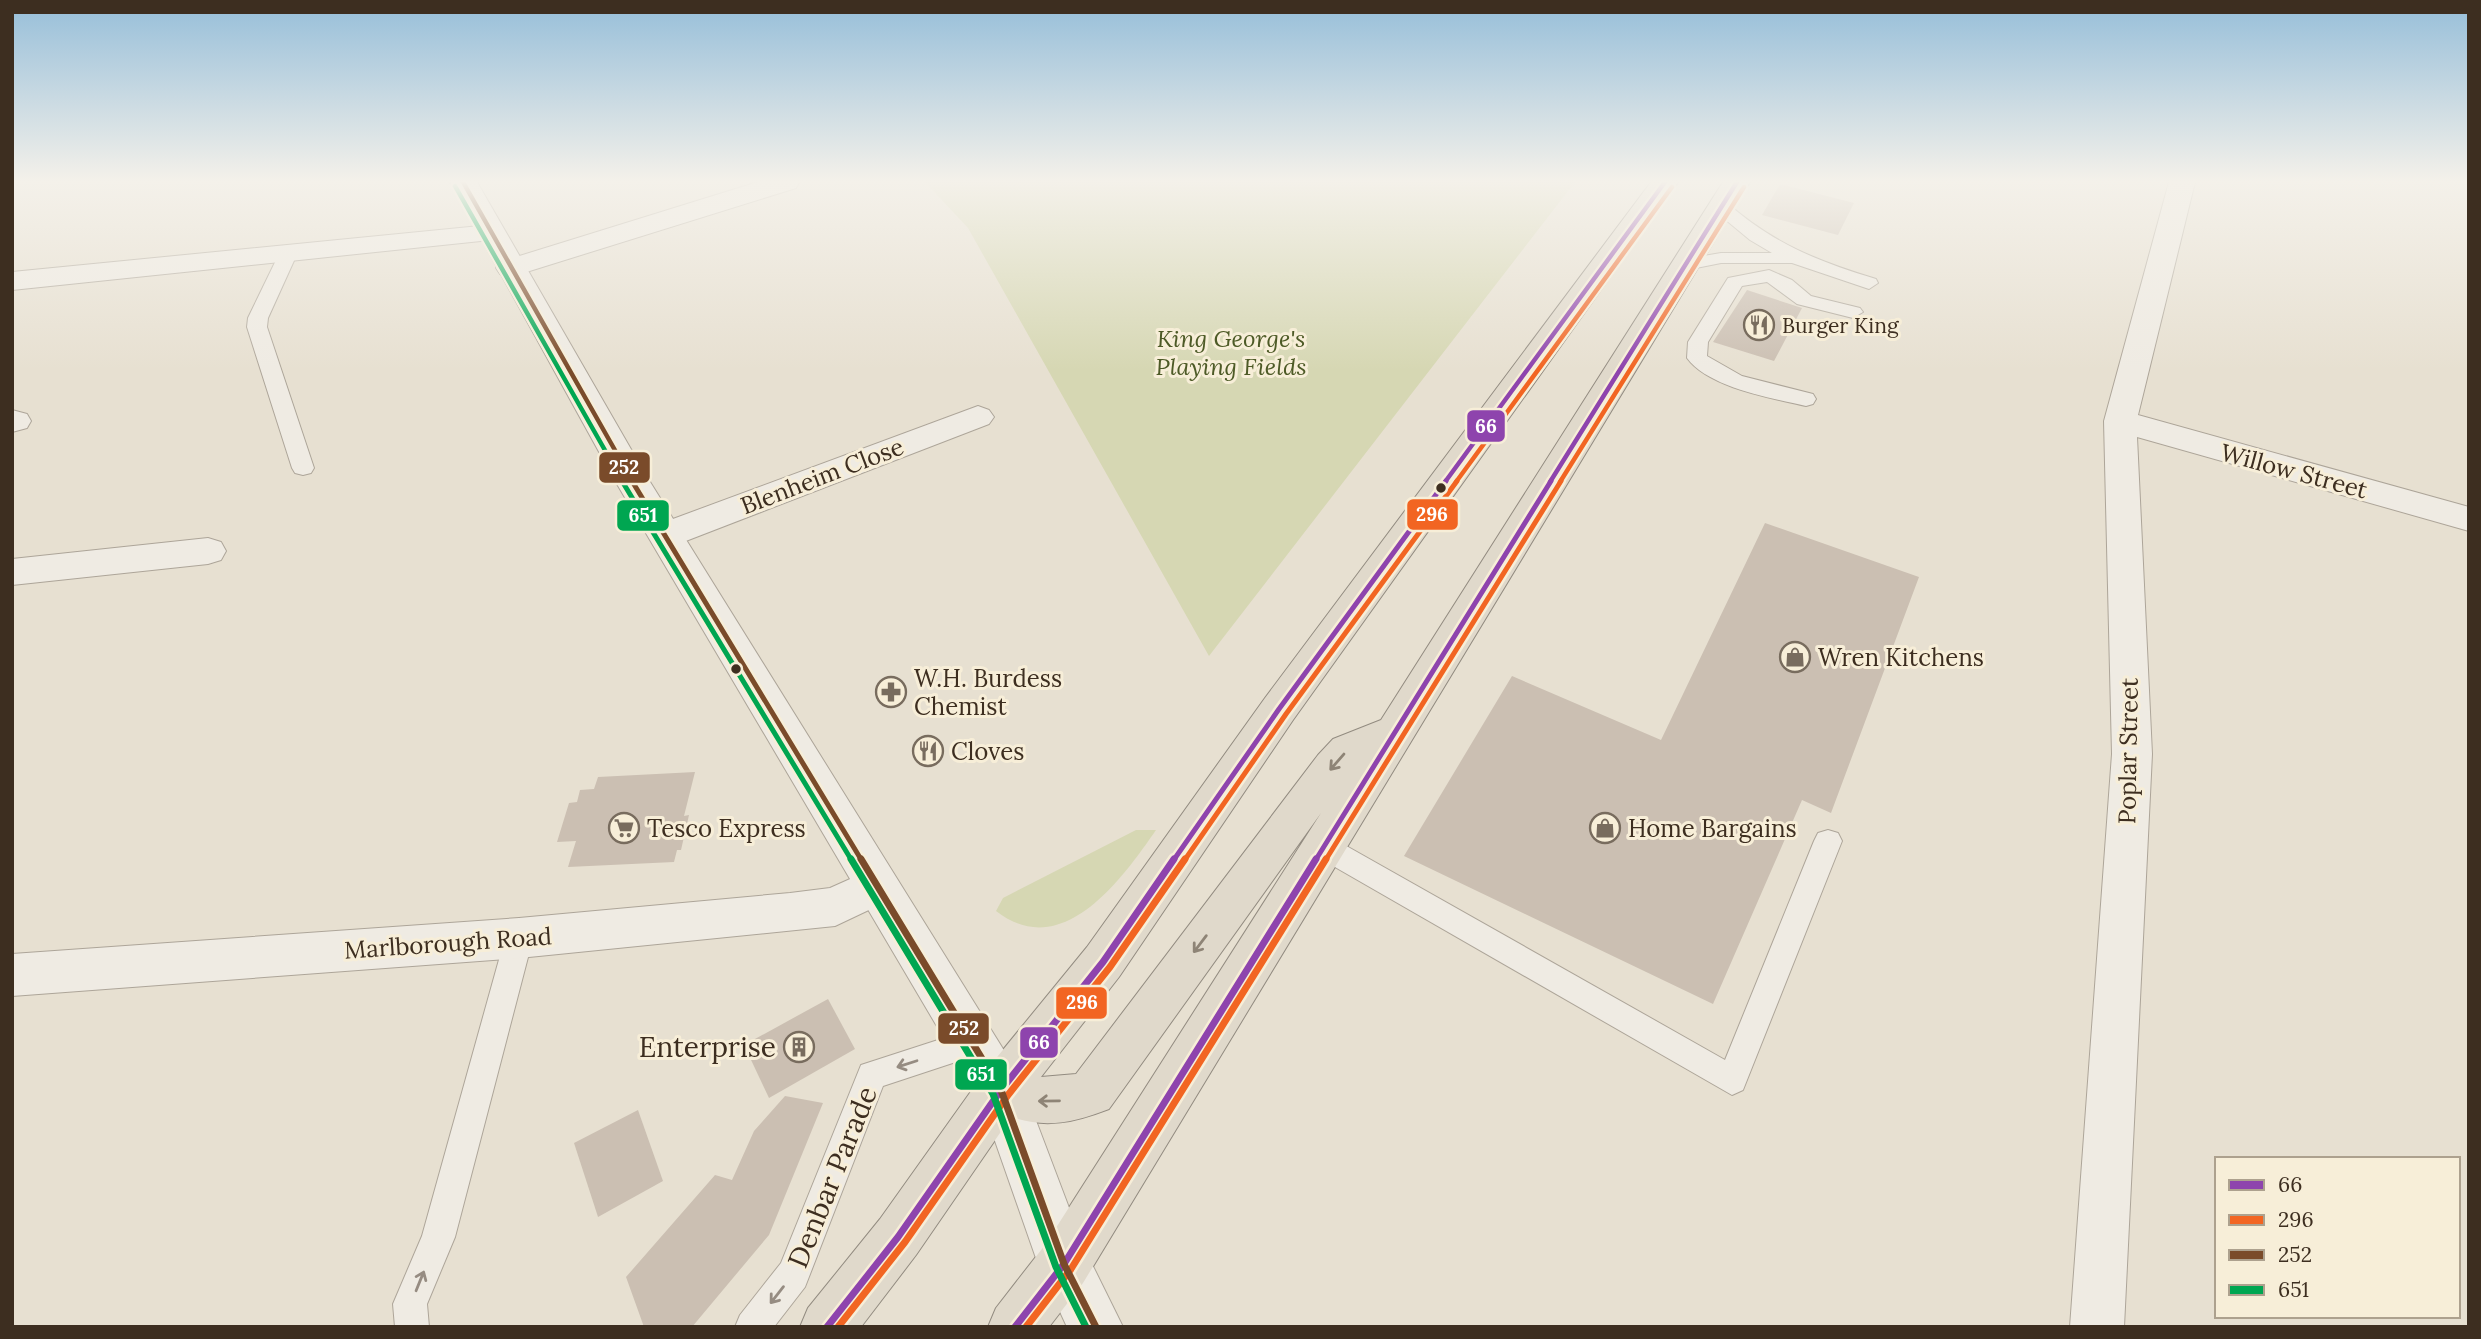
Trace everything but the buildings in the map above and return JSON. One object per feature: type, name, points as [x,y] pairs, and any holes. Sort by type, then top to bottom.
[{"type":"highway","points":[[827,1327],[898,1237],[1001,1090],[1114,946],[1279,709],[1619,244]]},
{"type":"highway","points":[[1015,1327],[1064,1264],[1698,244]]},
{"type":"highway","points":[[1001,1090],[1031,1101],[1070,1101],[1092,1092],[1332,767],[1346,751],[1396,732]]},
{"type":"street","points":[[15,285],[380,244]]},
{"type":"street","points":[[497,244],[666,535],[1001,1090],[1064,1264],[1096,1327]]},
{"type":"street","points":[[510,268],[585,244]]},
{"type":"street","name":"Poplar Street","points":[[2097,1327],[2132,754],[2120,421],[2166,244]]},
{"type":"street","name":"Blenheim Close","points":[[666,535],[978,417]]},
{"type":"street","name":"Willow Street","points":[[2120,421],[2469,519]]},
{"type":"street","points":[[12,572],[208,551]]},
{"type":"street","name":"Marlborough Road","points":[[12,975],[519,938],[835,907],[877,886]]},
{"type":"lane","points":[[1766,244],[1800,261],[1869,283]]},
{"type":"lane","points":[[288,254],[258,318],[257,327],[303,468]]},
{"type":"lane","points":[[1686,264],[1747,257],[1800,261]]},
{"type":"lane","points":[[1806,399],[1766,391],[1716,373],[1697,358],[1698,342],[1735,282],[1752,277],[1769,276],[1785,284],[1804,300],[1853,312]]},
{"type":"lane","points":[[1324,847],[1732,1080],[1828,841]]},
{"type":"lane","points":[[412,1327],[410,1304],[438,1237],[519,938]]},
{"type":"lane","name":"Denbar Parade","points":[[752,1327],[793,1275],[872,1075],[972,1043]]},
{"type":"green space","name":"King George's Playing Fields","points":[[977,244],[1527,244],[1209,656]]},
{"type":"green space","points":[[1136,830],[1156,830],[1108,891],[1067,921],[1044,927],[1020,924],[996,911],[1003,898]]},
{"type":"transit line","name":"651","points":[[488,244],[624,484],[993,1094],[1056,1267],[1086,1327]]},
{"type":"transit line","name":"252","points":[[498,244],[631,479],[1001,1090],[1064,1264],[1096,1327]]},
{"type":"transit line","name":"66","points":[[827,1327],[898,1237],[1001,1090],[1103,962],[1279,709],[1619,244]]},
{"type":"transit line","name":"296","points":[[838,1327],[905,1242],[1008,1095],[1110,967],[1286,714],[1630,244]]},
{"type":"transit line","name":"66","points":[[1015,1327],[1064,1264],[1698,244]]},
{"type":"transit line","name":"296","points":[[1026,1327],[1071,1269],[1708,244]]},
{"type":"place","name":"Burger King","points":[[1759,325]]},
{"type":"place","name":"Wren Kitchens","points":[[1795,657]]},
{"type":"place","name":"W.H. Burdess Chemist","points":[[891,692]]},
{"type":"place","name":"Cloves","points":[[928,751]]},
{"type":"place","name":"Tesco Express","points":[[624,828]]},
{"type":"place","name":"Home Bargains","points":[[1605,828]]},
{"type":"place","name":"Enterprise","points":[[799,1047]]}]
